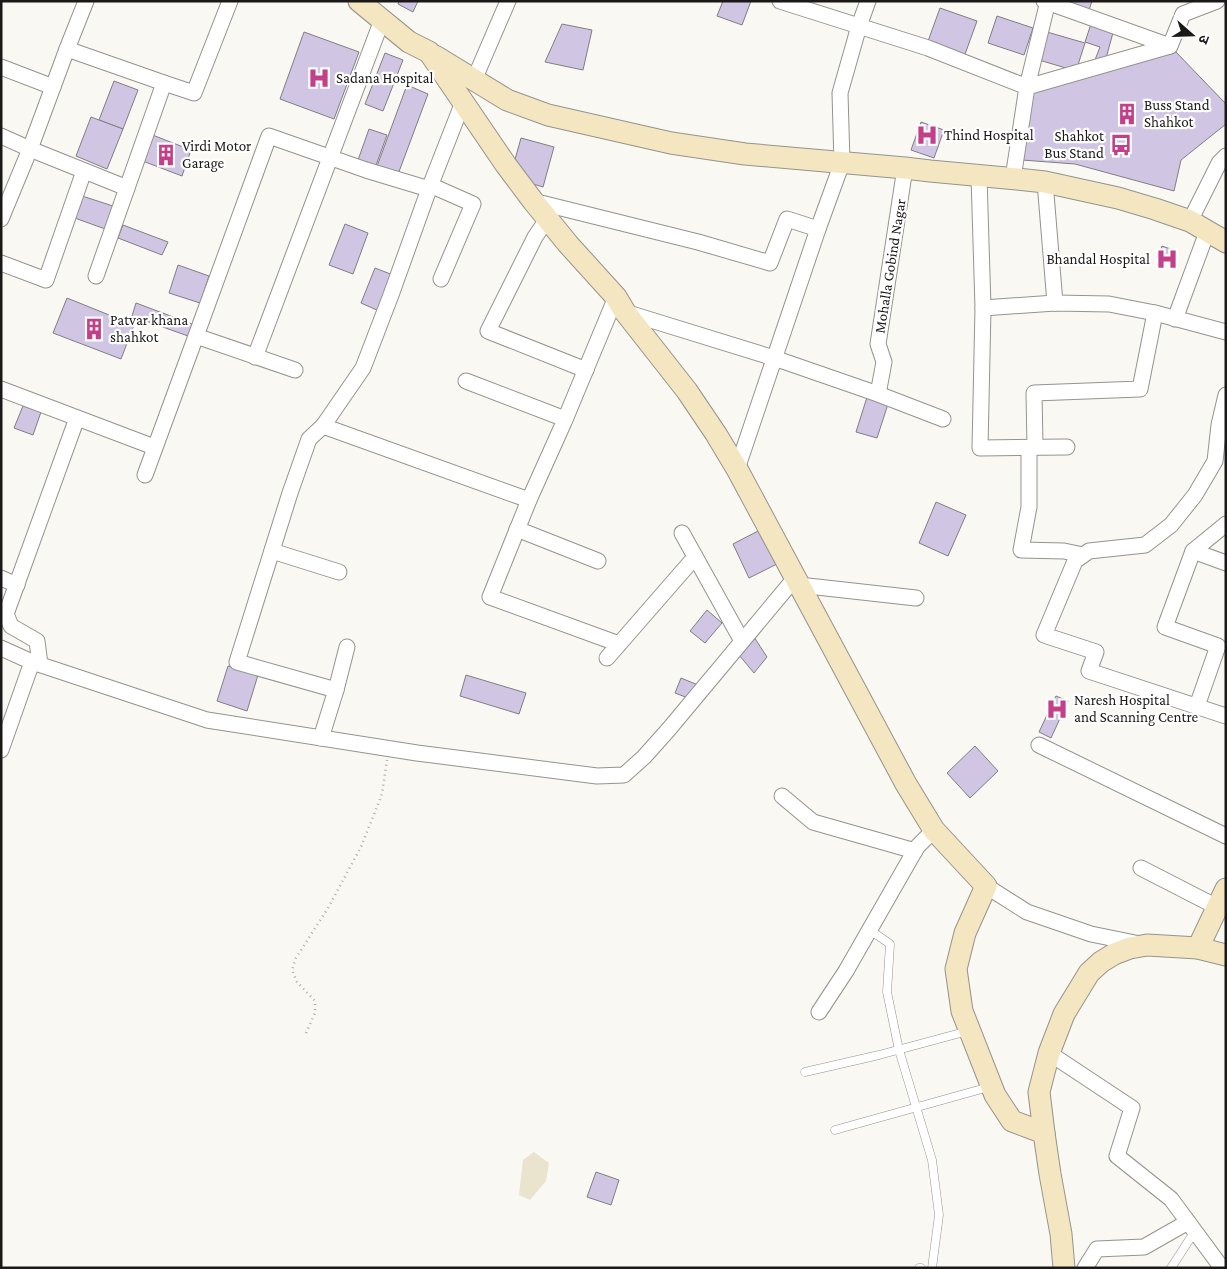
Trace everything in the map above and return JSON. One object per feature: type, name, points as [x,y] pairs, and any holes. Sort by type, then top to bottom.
[{"type":"street","points":[[2,213],[30,149],[86,1]]},
{"type":"street","points":[[67,49],[194,93],[230,1]]},
{"type":"street","points":[[359,1],[409,42],[429,52],[507,100],[548,115],[670,143],[745,154],[1045,182],[1118,198],[1155,209],[1208,232]]},
{"type":"street","points":[[474,80],[508,1]]},
{"type":"street","points":[[780,1],[928,48],[1027,87],[1170,46]]},
{"type":"street","points":[[737,469],[842,163],[840,93],[858,26],[868,1]]},
{"type":"street","points":[[1170,46],[1185,8],[1217,1]]},
{"type":"street","points":[[1013,178],[1027,87],[1046,2],[1170,46]]},
{"type":"street","points":[[255,357],[382,20]]},
{"type":"street","points":[[429,52],[506,165],[533,201],[620,305],[687,391],[716,434],[811,604],[906,784],[934,830],[986,886],[1027,912],[1091,934],[1147,945],[1198,948],[1226,955]]},
{"type":"street","points":[[1,67],[53,87]]},
{"type":"street","points":[[96,276],[164,83]]},
{"type":"street","points":[[336,690],[237,662],[309,439],[323,426],[363,368],[430,187],[464,102]]},
{"type":"street","points":[[1,136],[127,188]]},
{"type":"street","points":[[145,475],[269,136],[330,158],[430,187],[473,204],[441,279]]},
{"type":"street","points":[[1176,319],[1208,232],[1219,163],[1226,156]]},
{"type":"street","name":"Mohalla Gobind Nagar","points":[[878,394],[884,362],[878,344],[905,168]]},
{"type":"street","points":[[1,263],[46,280],[84,171]]},
{"type":"street","points":[[979,176],[982,308],[980,448],[1067,446]]},
{"type":"street","points":[[1045,182],[1055,303]]},
{"type":"street","points":[[533,201],[698,242],[770,263],[787,219],[818,229]]},
{"type":"street","points":[[548,218],[535,237],[488,331],[586,370]]},
{"type":"street","points":[[982,308],[1055,303],[1109,304],[1155,313],[1226,332]]},
{"type":"street","points":[[620,305],[878,394],[943,419]]},
{"type":"street","points":[[619,644],[490,597],[529,500],[586,370],[620,305]]},
{"type":"street","points":[[1083,555],[1064,551],[1021,550],[1029,507],[1034,393],[1140,389],[1155,313]]},
{"type":"street","points":[[196,336],[295,370]]},
{"type":"street","points":[[466,381],[565,420]]},
{"type":"street","points":[[1,389],[154,448]]},
{"type":"street","points":[[1226,395],[1219,425],[1215,461],[1195,495],[1171,524],[1145,545],[1089,551],[1075,561],[1044,635],[1096,652],[1089,671],[1226,716]]},
{"type":"street","points":[[1,750],[36,663],[37,641],[11,626],[6,614],[77,418]]},
{"type":"street","points":[[323,426],[529,500]]},
{"type":"street","points":[[1197,706],[1218,646],[1165,627],[1193,551],[1226,524]]},
{"type":"street","points":[[517,529],[598,561]]},
{"type":"street","points":[[682,534],[742,641]]},
{"type":"street","points":[[272,551],[339,572]]},
{"type":"street","points":[[1193,551],[1226,563]]},
{"type":"street","points":[[607,658],[695,557]]},
{"type":"street","points":[[1,578],[17,585]]},
{"type":"street","points":[[797,582],[916,598]]},
{"type":"street","points":[[1,648],[36,663],[207,720],[388,749],[597,776],[624,776],[644,757],[742,641],[797,582]]},
{"type":"street","points":[[320,738],[336,690],[347,646]]},
{"type":"street","points":[[1039,745],[1226,836]]},
{"type":"street","points":[[782,796],[813,822],[915,851]]},
{"type":"street","points":[[819,1012],[846,971],[917,847],[934,830]]},
{"type":"street","points":[[1141,868],[1221,898],[1198,948]]},
{"type":"street","points":[[986,886],[965,933],[956,969],[962,1011],[994,1095],[1012,1121],[1044,1132]]},
{"type":"street","points":[[1064,1268],[1062,1234],[1050,1174],[1039,1092],[1049,1053],[1064,1014],[1089,973],[1114,954],[1130,948],[1147,945]]},
{"type":"street","points":[[1049,1053],[1132,1108],[1117,1156],[1171,1199],[1222,1268]]},
{"type":"street","points":[[1085,1268],[1097,1248],[1144,1247],[1191,1227]]},
{"type":"lane","points":[[870,930],[890,944],[887,992],[899,1050],[932,1160],[939,1215],[932,1268]]},
{"type":"lane","points":[[805,1072],[970,1031]]},
{"type":"lane","points":[[835,1130],[991,1086]]},
{"type":"lane","points":[[1172,1268],[1191,1227]]},
{"type":"path","points":[[306,1033],[314,1013],[315,1002],[297,982],[292,970],[296,958],[328,908],[361,847],[382,794],[388,749]]},
{"type":"shaded area","points":[[534,1152],[549,1163],[546,1181],[530,1200],[519,1195],[523,1160]]},
{"type":"building","points":[[399,1],[418,1],[413,12],[398,4]]},
{"type":"building","points":[[723,1],[751,1],[742,25],[717,16]]},
{"type":"building","points":[[1064,1],[1092,1],[1089,10]]},
{"type":"building","points":[[940,8],[977,21],[964,57],[927,44]]},
{"type":"building","points":[[997,16],[1033,28],[1024,55],[988,43]]},
{"type":"building","points":[[1092,21],[1114,29],[1105,62],[1093,65],[1100,47],[1085,42]]},
{"type":"building","points":[[562,24],[592,30],[583,70],[545,62]]},
{"type":"building","points":[[304,32],[359,52],[334,119],[280,99]]},
{"type":"building","points":[[1047,32],[1085,43],[1076,71],[1039,60]]},
{"type":"building","name":"Buss Stand Shahkot","points":[[1175,51],[1226,104],[1226,124],[1181,160],[1174,191],[1075,164],[1022,160],[1034,88]]},
{"type":"building","points":[[385,53],[403,60],[383,111],[365,104]]},
{"type":"building","points":[[114,81],[138,90],[123,129],[99,120]]},
{"type":"building","points":[[407,85],[428,94],[397,177],[376,169]]},
{"type":"building","points":[[91,117],[123,129],[107,169],[76,156]]},
{"type":"building","points":[[921,122],[944,130],[934,158],[911,150]]},
{"type":"building","points":[[369,129],[387,135],[375,168],[357,163]]},
{"type":"building","name":"Virdi Motor Garage","points":[[150,134],[191,150],[182,176],[140,160]]},
{"type":"building","points":[[521,138],[554,147],[543,187],[530,183],[514,163]]},
{"type":"building","points":[[79,195],[116,207],[108,230],[72,217]]},
{"type":"building","points":[[345,224],[368,233],[353,274],[329,265]]},
{"type":"building","points":[[123,225],[168,242],[162,255],[118,238]]},
{"type":"building","points":[[1162,246],[1176,251],[1171,264],[1157,259]]},
{"type":"building","points":[[178,265],[209,276],[200,303],[169,293]]},
{"type":"building","points":[[375,268],[393,275],[379,311],[361,303]]},
{"type":"building","name":"Patvar khana shahkot","points":[[67,298],[134,325],[121,359],[53,333]]},
{"type":"building","points":[[136,303],[192,324],[188,336],[132,316]]},
{"type":"building","points":[[868,394],[889,401],[877,438],[856,432]]},
{"type":"building","points":[[23,406],[41,412],[33,435],[14,428]]},
{"type":"building","points":[[936,502],[966,515],[948,556],[919,543]]},
{"type":"building","points":[[760,530],[777,564],[749,578],[733,544]]},
{"type":"building","points":[[707,610],[722,623],[705,643],[690,631]]},
{"type":"building","points":[[754,637],[767,657],[754,673],[739,655]]},
{"type":"building","points":[[228,666],[258,675],[247,711],[217,701]]},
{"type":"building","points":[[466,675],[526,693],[519,714],[460,696]]},
{"type":"building","points":[[681,678],[698,685],[688,698],[675,693]]},
{"type":"building","points":[[1056,696],[1068,701],[1051,738],[1039,732]]},
{"type":"building","points":[[975,746],[998,771],[970,798],[947,773]]},
{"type":"building","points":[[596,1172],[619,1180],[611,1205],[587,1197]]},
{"type":"place","name":"Sadana Hospital","points":[[319,78]]},
{"type":"place","name":"Buss Stand Shahkot","points":[[1127,114]]},
{"type":"place","name":"Thind Hospital","points":[[927,135]]},
{"type":"place","name":"Shahkot Bus Stand","points":[[1121,145]]},
{"type":"place","name":"Virdi Motor Garage","points":[[166,155]]},
{"type":"place","name":"Bhandal Hospital","points":[[1167,259]]},
{"type":"place","name":"Patvar khana shahkot","points":[[94,329]]},
{"type":"place","name":"Naresh Hospital and Scanning Centre","points":[[1057,709]]}]
